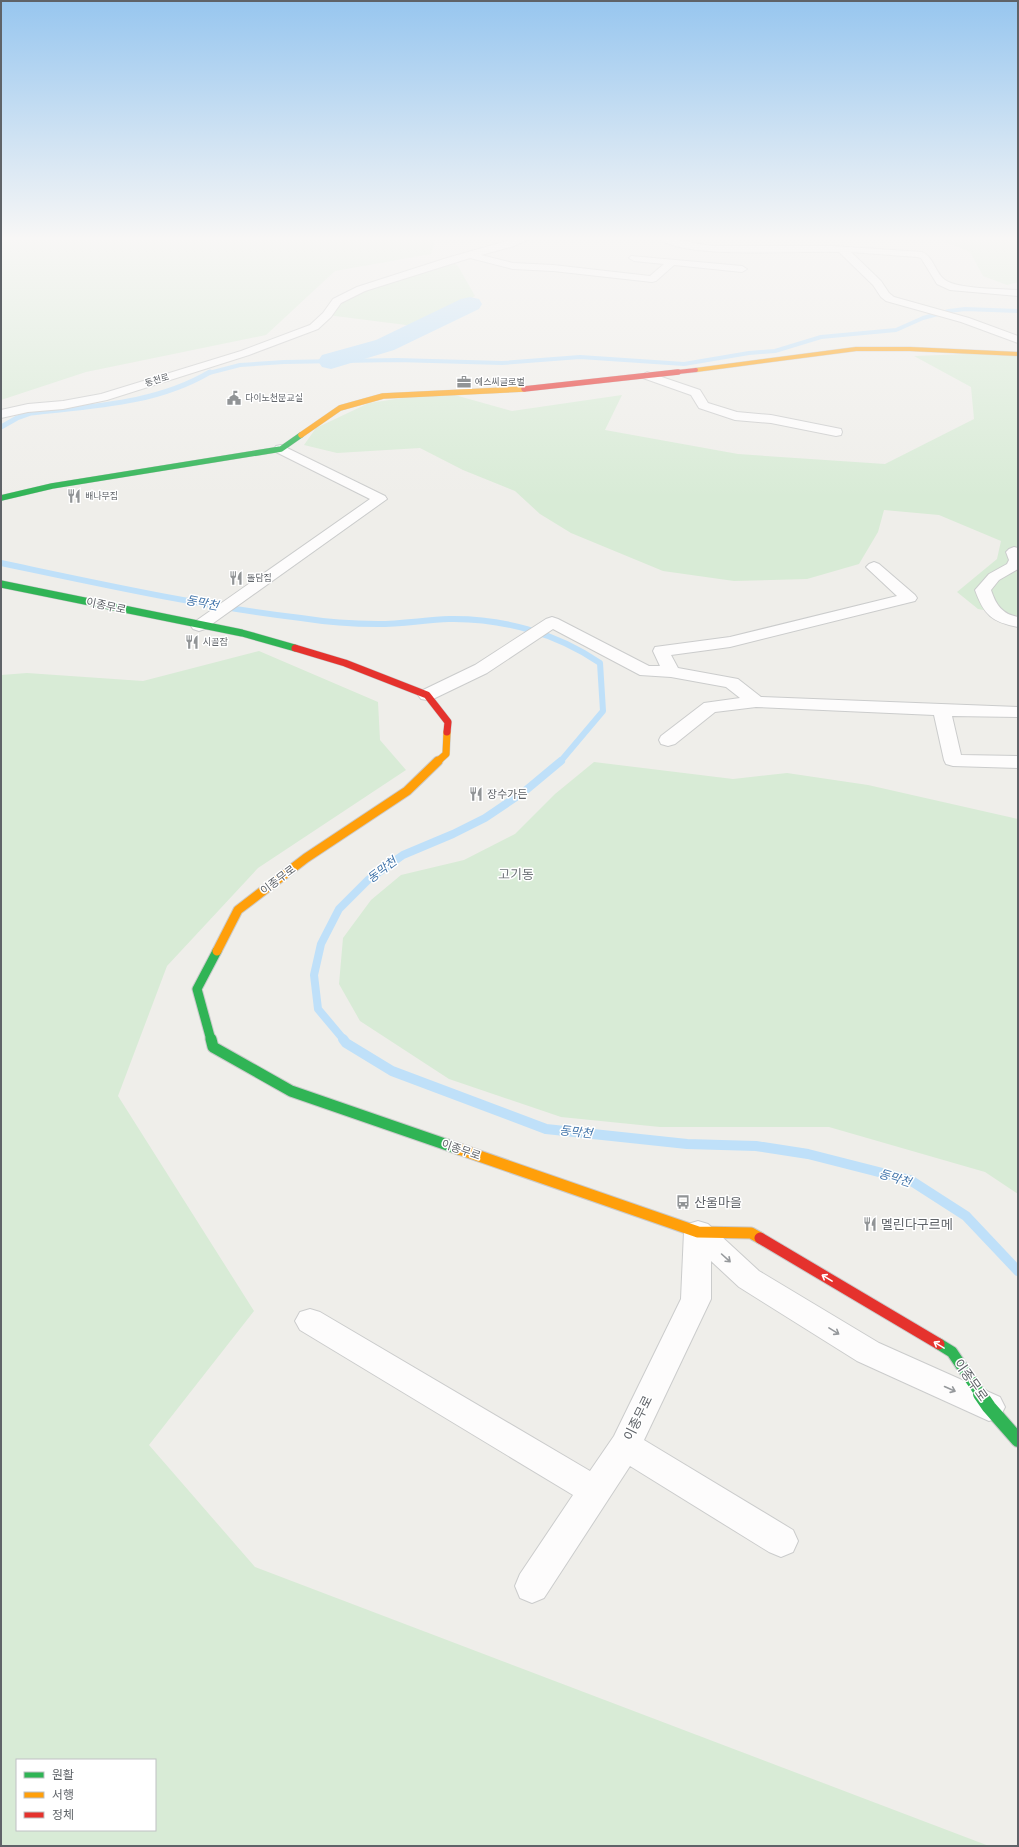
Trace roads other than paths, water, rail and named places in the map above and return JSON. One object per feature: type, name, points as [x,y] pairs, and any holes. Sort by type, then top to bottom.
[{"type":"street","name":"동천로","points":[[1,414],[28,408],[63,405],[103,397],[245,353],[314,327],[318,324]]},
{"type":"street","points":[[976,324],[1018,340]]},
{"type":"street","points":[[1,498],[52,486],[281,448],[340,408],[383,396],[528,388],[647,376],[856,349],[910,349],[1018,354]]},
{"type":"street","points":[[647,376],[696,393],[703,405],[735,416],[770,419],[836,432]]},
{"type":"street","points":[[199,626],[215,613],[380,499],[281,448]]},
{"type":"street","points":[[1014,552],[1017,560],[1014,564],[994,577],[983,590],[987,602],[997,616],[1018,622]]},
{"type":"street","points":[[671,672],[661,651],[730,642],[909,598],[874,568]]},
{"type":"street","name":"이종무로","points":[[1,584],[199,626],[242,633],[345,663],[427,695],[448,722],[446,754],[407,791],[306,858],[238,910],[197,989],[213,1047],[291,1091],[698,1232],[751,1233],[952,1352],[989,1407],[1018,1440]]},
{"type":"street","points":[[427,695],[481,669],[552,622],[646,671],[671,672],[732,684],[756,702]]},
{"type":"street","points":[[668,740],[710,707],[756,702],[1018,712]]},
{"type":"street","points":[[942,710],[953,760],[1018,762]]},
{"type":"street","name":"이종무로","points":[[698,1232],[749,1279],[868,1352],[989,1407]]},
{"type":"street","name":"이종무로","points":[[532,1586],[625,1446],[696,1299],[698,1232]]},
{"type":"street","points":[[310,1321],[595,1491]]},
{"type":"street","points":[[625,1446],[781,1542]]},
{"type":"waterway","name":"동막천","points":[[331,361],[385,345],[428,324]]},
{"type":"waterway","name":"동막천","points":[[209,373],[240,365],[284,362],[397,360],[502,363],[580,357],[684,364],[749,353],[775,351],[821,337],[896,330],[909,324]]},
{"type":"waterway","name":"동막천","points":[[1,427],[17,418],[31,413],[124,402],[146,397],[189,383],[210,372]]},
{"type":"waterway","name":"동막천","points":[[1,563],[188,601],[310,619],[359,624],[469,619],[489,621],[528,629],[565,643],[600,663],[603,711],[560,761]]},
{"type":"waterway","name":"동막천","points":[[344,1040],[318,1009],[314,975],[321,944],[339,909],[368,880],[403,855],[453,834],[485,818],[525,791],[560,761]]},
{"type":"waterway","name":"동막천","points":[[343,1039],[346,1043],[392,1071],[546,1129],[687,1144],[756,1146],[808,1154],[910,1180],[966,1216],[1018,1271]]},
{"type":"place","name":"에스씨글로벌","points":[[464,382]]},
{"type":"place","name":"다이노천문교실","points":[[234,398]]},
{"type":"place","name":"배나무집","points":[[74,496]]},
{"type":"place","name":"돌담집","points":[[236,578]]},
{"type":"place","name":"시골잡","points":[[192,642]]},
{"type":"place","name":"장수가든","points":[[476,794]]},
{"type":"place","name":"산울마을","points":[[683,1202]]},
{"type":"place","name":"멜린다구르메","points":[[870,1224]]},
{"type":"district","name":"고기동","points":[[516,874]]}]
